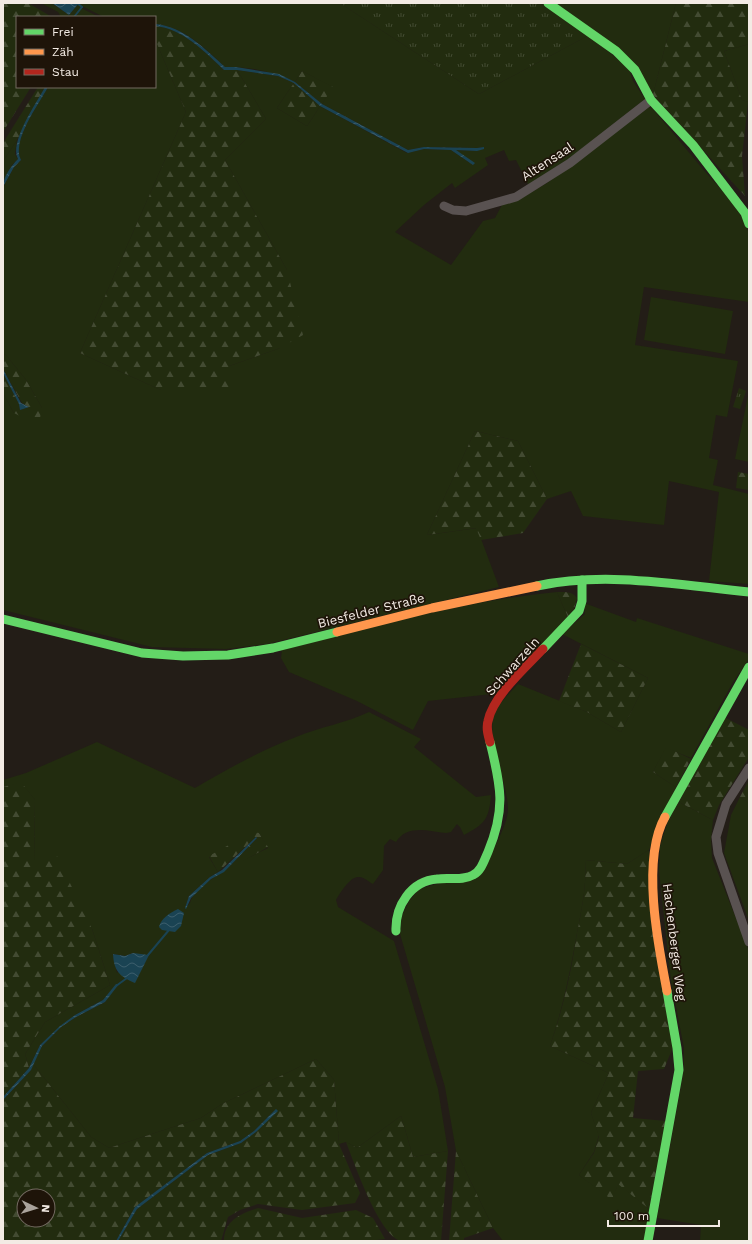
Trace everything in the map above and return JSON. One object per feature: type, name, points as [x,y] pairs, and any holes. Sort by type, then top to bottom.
[{"type":"street","points":[[548,3],[616,51],[635,70],[651,100],[693,146],[745,212],[749,224]]},
{"type":"street","name":"Altensaal","points":[[444,206],[453,210],[466,211],[516,197],[570,163],[651,100]]},
{"type":"street","name":"Biesfelder Straße","points":[[3,619],[142,653],[183,656],[228,655],[273,648],[494,594],[552,583],[582,580],[627,580],[749,592]]},
{"type":"street","name":"Schwarzeln","points":[[396,931],[396,922],[400,907],[408,894],[418,884],[436,879],[470,877],[480,870],[496,831],[502,808],[500,788],[487,730],[489,714],[508,689],[579,611],[582,601],[582,580]]},
{"type":"street","name":"Hachenberger Weg","points":[[648,1241],[679,1070],[678,1049],[671,1014],[658,927],[653,866],[655,847],[659,828],[715,725],[749,667]]},
{"type":"street","points":[[749,768],[726,804],[716,837],[718,853],[749,942]]},
{"type":"green space","points":[[3,3],[28,3],[50,16],[16,16],[16,88],[30,88],[3,132]]},
{"type":"green space","points":[[41,3],[52,3],[69,15],[79,3],[340,3],[479,94],[589,35],[629,69],[633,81],[645,99],[560,166],[529,186],[516,160],[509,161],[504,150],[485,158],[488,165],[455,188],[452,183],[424,205],[395,232],[451,265],[483,221],[495,218],[503,203],[525,196],[547,183],[649,107],[653,109],[701,167],[736,206],[749,233],[749,302],[644,287],[635,345],[738,361],[727,417],[716,415],[709,458],[718,460],[713,485],[749,494],[749,584],[709,581],[719,492],[669,481],[664,525],[583,516],[571,491],[547,499],[518,441],[475,431],[427,535],[477,528],[499,587],[267,644],[226,649],[152,647],[3,610],[3,393],[14,413],[42,408],[26,380],[5,354],[3,355],[3,187],[14,167],[21,160],[19,152],[23,133],[32,113],[47,88],[156,88],[156,41],[186,112],[80,353],[161,390],[280,348],[287,270],[225,160],[266,119],[237,70],[278,76],[294,83],[277,108],[307,126],[320,106],[407,153],[424,149],[451,150],[473,165],[474,163],[455,150],[477,151],[484,147],[424,147],[408,150],[322,104],[332,87],[302,71],[295,82],[279,75],[261,70],[225,67],[202,46],[184,34],[175,29],[156,24],[156,16],[102,16],[82,6],[81,8],[97,16],[60,16],[58,12]]},
{"type":"green space","points":[[340,3],[546,3],[589,35],[479,94]]},
{"type":"green space","points":[[555,3],[676,3],[653,95],[634,66]]},
{"type":"green space","points":[[676,3],[749,3],[749,44],[724,51],[742,100],[748,102],[742,156],[745,196],[653,95]]},
{"type":"green space","points":[[156,26],[174,31],[184,36],[224,70],[237,70],[266,119],[225,160],[287,270],[303,335],[280,348],[229,366],[229,390],[161,390],[80,353],[186,112],[156,41]]},
{"type":"green space","points":[[749,44],[748,102],[742,100],[724,51]]},
{"type":"green space","points":[[302,71],[333,87],[322,104],[295,82]]},
{"type":"green space","points":[[294,83],[320,106],[307,126],[277,108]]},
{"type":"green space","points":[[37,88],[44,88],[17,140],[3,161],[3,143]]},
{"type":"green space","points":[[17,140],[15,154],[18,159],[12,165],[3,183],[3,161]]},
{"type":"green space","points":[[651,297],[733,311],[725,354],[644,340]]},
{"type":"green space","points":[[5,354],[26,380],[42,408],[40,418],[32,422],[14,413],[3,393],[3,373],[19,404],[20,410],[28,407],[22,403],[3,369],[3,355]]},
{"type":"green space","points":[[739,388],[746,391],[740,409],[733,407]]},
{"type":"green space","points":[[749,391],[749,462],[735,459]]},
{"type":"green space","points":[[475,431],[518,441],[547,499],[523,533],[481,540],[476,528],[427,535]]},
{"type":"green space","points":[[738,472],[749,474],[749,490],[736,488]]},
{"type":"green space","points":[[557,592],[568,617],[501,693],[428,701],[413,730],[357,701],[289,672],[281,658],[282,650],[384,624],[452,608],[522,596]]},
{"type":"green space","points":[[557,592],[571,593],[577,598],[574,609],[568,617]]},
{"type":"green space","points":[[584,603],[636,622],[637,618],[749,654],[749,659],[733,682],[691,758],[666,748],[653,772],[676,787],[649,850],[627,864],[585,860],[585,887],[581,915],[566,990],[550,1046],[609,1073],[591,1113],[599,1135],[594,1152],[579,1175],[612,1199],[618,1183],[649,1209],[644,1241],[503,1241],[493,1228],[456,1151],[445,1087],[400,934],[401,918],[409,901],[419,889],[483,871],[502,832],[508,809],[507,798],[494,743],[492,730],[493,719],[496,710],[503,700],[518,684],[587,712],[621,732],[648,678],[562,634],[585,614]]},
{"type":"green space","points":[[581,644],[648,678],[621,732],[587,712],[559,701]]},
{"type":"green space","points":[[369,712],[421,739],[414,747],[476,797],[491,795],[489,810],[485,820],[464,835],[457,824],[451,832],[446,833],[418,830],[406,833],[396,842],[390,839],[384,846],[383,870],[373,884],[362,877],[355,878],[346,886],[336,900],[338,907],[394,941],[438,1089],[448,1151],[413,1157],[401,1116],[357,1148],[346,1142],[339,1144],[334,1080],[316,1059],[222,1104],[201,1118],[109,1148],[91,1137],[33,1064],[42,1046],[61,1027],[40,1045],[29,1068],[25,1054],[45,1022],[110,985],[92,929],[34,860],[35,800],[21,783],[3,787],[3,780],[26,773],[97,742],[195,788],[245,760],[283,742]],"holes":[[[259,833],[268,848],[223,871],[211,879],[193,895],[190,903],[185,908],[189,896],[210,877],[218,872],[209,857]],[[133,953],[117,973],[113,954],[125,956]],[[116,985],[105,1002],[76,1017],[61,1027],[75,1015],[103,1000]]]},
{"type":"green space","points":[[724,717],[749,730],[749,757],[719,805],[713,820],[679,802]]},
{"type":"green space","points":[[666,747],[691,759],[676,787],[653,772]]},
{"type":"green space","points":[[749,780],[749,803],[740,797]]},
{"type":"green space","points":[[21,782],[35,800],[34,860],[57,856],[92,929],[110,985],[45,1022],[25,1054],[29,1068],[3,1097],[3,787]]},
{"type":"green space","points":[[740,797],[749,803],[749,921],[724,853],[731,815]]},
{"type":"green space","points":[[679,802],[713,820],[711,840],[712,858],[749,951],[749,1241],[700,1241],[701,1225],[657,1218],[684,1070],[684,1048],[671,981],[659,871],[660,846],[668,821]]},
{"type":"green space","points":[[252,832],[259,833],[268,847],[224,872],[257,838],[256,837],[218,872],[209,856]]},
{"type":"green space","points":[[649,850],[673,1047],[664,1069],[638,1071],[633,1118],[666,1121],[649,1209],[618,1184],[612,1200],[579,1175],[594,1153],[599,1136],[591,1113],[609,1073],[550,1046],[563,1005],[572,962],[584,896],[585,860],[627,864]]},
{"type":"green space","points":[[316,1059],[334,1080],[339,1144],[360,1193],[355,1203],[302,1210],[258,1204],[240,1210],[228,1217],[221,1241],[118,1241],[137,1209],[208,1155],[241,1143],[256,1132],[276,1109],[254,1131],[240,1141],[207,1153],[135,1207],[116,1241],[3,1241],[3,1100],[31,1070],[33,1064],[91,1137],[109,1148],[201,1118],[222,1104]]},
{"type":"green space","points":[[401,1116],[413,1157],[448,1151],[441,1241],[401,1241],[390,1234],[382,1223],[368,1196],[346,1142],[357,1148]]},
{"type":"green space","points":[[456,1151],[493,1228],[464,1238],[464,1241],[449,1241]]},
{"type":"green space","points":[[258,1208],[302,1218],[356,1210],[373,1218],[385,1239],[367,1241],[224,1241],[227,1228],[235,1218]]},
{"type":"water","points":[[52,3],[79,3],[69,15]]},
{"type":"water","points":[[156,24],[175,29],[184,34],[201,46],[225,67],[236,67],[279,74],[295,82],[322,104],[408,150],[424,147],[484,147],[484,149],[477,151],[456,150],[475,163],[473,165],[451,150],[424,149],[408,153],[320,106],[294,83],[278,76],[237,70],[224,70],[184,36],[165,28],[156,26]]},
{"type":"water","points":[[44,88],[47,88],[27,123],[23,133],[19,152],[21,160],[14,167],[3,187],[4,179],[18,159],[16,152],[17,143],[20,133]]},
{"type":"water","points":[[3,369],[21,403],[29,407],[20,410],[19,404],[3,373]]},
{"type":"water","points":[[256,837],[257,838],[224,872],[211,879],[191,898],[186,909],[189,896],[210,877],[222,870]]},
{"type":"water","points":[[178,909],[184,913],[181,926],[175,932],[162,930],[159,927],[164,918]]},
{"type":"water","points":[[133,953],[149,955],[135,983],[125,978],[118,972],[113,954],[125,956]]},
{"type":"water","points":[[116,984],[119,984],[105,1002],[76,1017],[61,1027],[42,1046],[31,1070],[3,1100],[3,1097],[29,1068],[40,1045],[60,1026],[75,1015],[103,1000]]},
{"type":"water","points":[[276,1109],[278,1111],[256,1132],[241,1143],[208,1155],[137,1209],[118,1241],[116,1241],[135,1207],[207,1153],[240,1141],[254,1131]]},
{"type":"waterway","points":[[77,3],[82,7]]},
{"type":"waterway","points":[[75,16],[82,7]]},
{"type":"waterway","points":[[148,955],[169,930]]},
{"type":"waterway","points":[[116,986],[127,978]]},
{"type":"traffic: fast","points":[[548,3],[616,51],[635,70],[651,100],[693,145],[745,213],[749,224]]},
{"type":"traffic: fast","points":[[537,586],[563,582],[616,579],[749,592]]},
{"type":"traffic: fast","points":[[543,649],[579,611],[582,601],[582,580]]},
{"type":"traffic: fast","points":[[3,619],[142,653],[183,656],[228,655],[273,648],[337,632]]},
{"type":"traffic: fast","points":[[665,817],[749,667]]},
{"type":"traffic: fast","points":[[396,931],[396,922],[402,904],[406,896],[419,884],[441,878],[469,877],[476,873],[484,862],[494,837],[500,797],[497,772],[490,742]]},
{"type":"traffic: fast","points":[[648,1241],[679,1070],[677,1048],[667,991]]},
{"type":"traffic: slow","points":[[337,632],[432,608],[537,586]]},
{"type":"traffic: slow","points":[[665,817],[658,835],[654,855],[653,878],[656,927],[667,991]]},
{"type":"traffic: jam","points":[[490,742],[487,724],[491,711],[496,702],[511,682],[543,649]]}]
